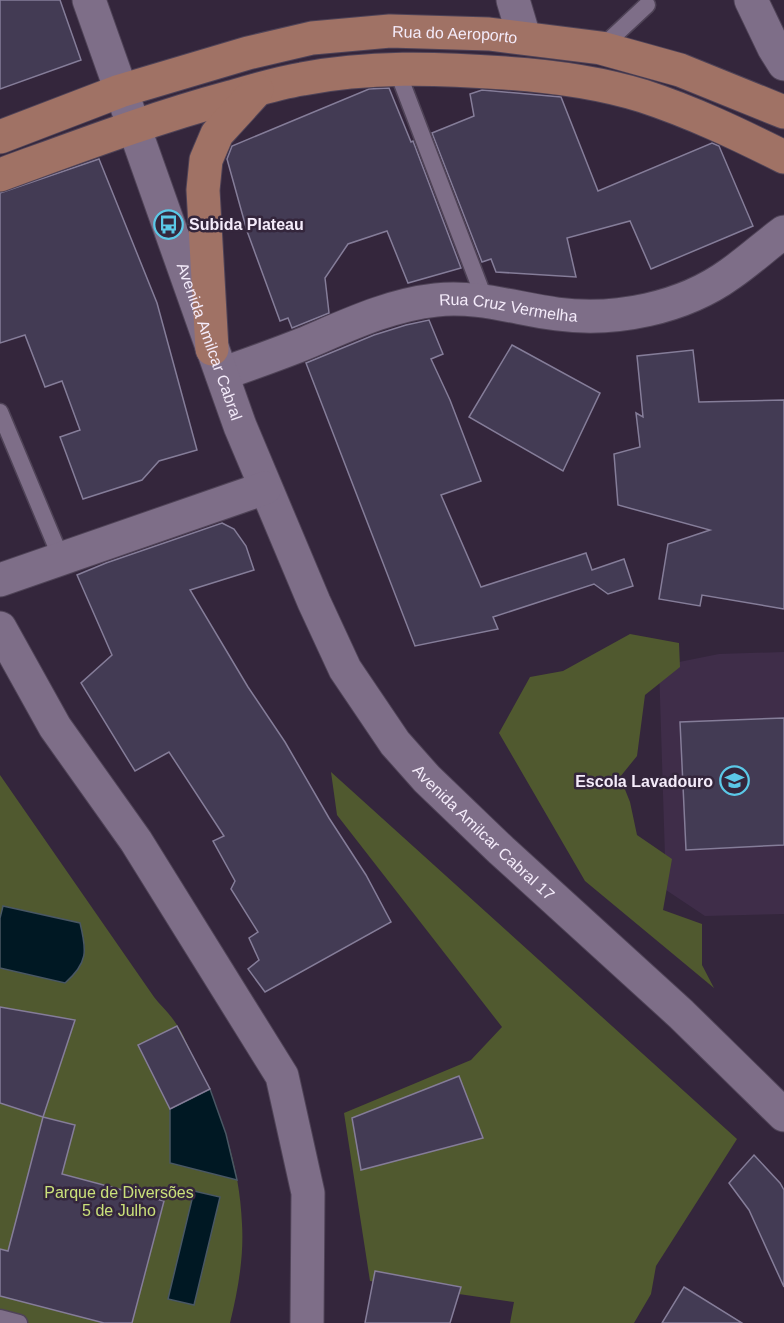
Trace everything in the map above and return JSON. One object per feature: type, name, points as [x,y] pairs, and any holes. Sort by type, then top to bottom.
[{"type":"main road","name":"Rua do Aeroporto","points":[[0,137],[120,91],[257,51],[322,37],[390,31],[448,31],[524,37],[601,48],[680,70],[784,112]]},
{"type":"main road","points":[[0,175],[174,112],[257,90],[303,78],[397,70],[470,70],[569,78],[640,96],[687,112],[784,157]]},
{"type":"main road","points":[[217,361],[203,190],[206,160],[217,134],[257,90]]},
{"type":"street","name":"Avenida Amilcar Cabral","points":[[89,0],[217,361],[265,488]]},
{"type":"street","points":[[513,0],[524,37]]},
{"type":"street","points":[[751,0],[784,64]]},
{"type":"street","name":"Rua Cruz Vermelha","points":[[217,361],[299,346],[379,313],[437,299],[468,299],[571,315],[615,314],[657,308],[686,297],[729,274],[784,232]]},
{"type":"street","points":[[0,580],[265,488]]},
{"type":"street","name":"Avenida Amilcar Cabral 17","points":[[265,488],[345,669],[394,743],[427,779],[501,850],[681,1014],[784,1115]]},
{"type":"street","points":[[0,628],[55,727],[136,841],[282,1076],[308,1193],[307,1323]]},
{"type":"lane","points":[[601,48],[647,4]]},
{"type":"lane","points":[[397,70],[486,303]]},
{"type":"lane","points":[[0,412],[61,558]]},
{"type":"lane","points":[[0,1318],[20,1323]]},
{"type":"shaded area","points":[[784,652],[784,914],[705,916],[666,890],[659,666],[719,654]]},
{"type":"green space","points":[[630,634],[679,643],[680,667],[645,695],[637,756],[620,777],[630,802],[637,835],[672,859],[663,910],[702,924],[702,965],[714,988],[585,881],[499,733],[530,677],[563,671]]},
{"type":"green space","points":[[331,772],[737,1139],[656,1266],[651,1294],[634,1323],[510,1323],[514,1302],[370,1281],[344,1113],[471,1060],[502,1027],[337,815]]},
{"type":"green space","name":"Parque de Diversões 5 de Julho","points":[[0,775],[154,997],[175,1021],[212,1097],[233,1159],[240,1202],[241,1261],[230,1323],[0,1323]]},
{"type":"water","points":[[3,906],[80,923],[84,941],[84,956],[73,976],[65,983],[0,968],[0,918]]},
{"type":"water","points":[[210,1089],[226,1134],[237,1180],[170,1163],[170,1109]]},
{"type":"water","points":[[194,1191],[220,1197],[194,1305],[168,1299]]},
{"type":"building","points":[[0,0],[60,0],[81,60],[0,89]]},
{"type":"building","points":[[389,88],[411,142],[413,141],[461,268],[408,283],[387,231],[348,244],[325,278],[329,313],[292,328],[288,318],[280,321],[247,231],[227,159],[232,146],[369,89]]},
{"type":"building","points":[[482,90],[561,97],[598,191],[712,143],[719,146],[753,226],[651,269],[630,221],[567,238],[576,277],[496,272],[491,259],[482,262],[432,133],[474,116],[470,94]]},
{"type":"building","points":[[99,159],[157,303],[197,450],[159,461],[142,480],[83,499],[60,437],[80,430],[62,381],[45,387],[25,335],[0,343],[0,193]]},
{"type":"building","points":[[429,320],[443,354],[431,359],[450,400],[481,481],[441,495],[481,587],[586,553],[592,570],[624,559],[633,586],[608,594],[594,584],[493,617],[498,629],[415,646],[306,363],[374,335]]},
{"type":"building","points":[[512,345],[600,393],[563,471],[469,417]]},
{"type":"building","points":[[693,350],[699,402],[784,400],[784,609],[702,595],[700,606],[659,599],[668,544],[710,530],[618,505],[614,454],[640,447],[636,413],[643,417],[637,356]]},
{"type":"building","points":[[222,523],[234,529],[246,546],[254,570],[190,590],[366,875],[391,922],[265,992],[248,969],[259,960],[249,938],[258,932],[231,889],[235,881],[213,841],[224,836],[169,752],[135,771],[81,683],[112,655],[77,575]]},
{"type":"building","name":"Escola Lavadouro","points":[[784,718],[784,845],[686,850],[680,722]]},
{"type":"building","points":[[0,1007],[75,1020],[43,1117],[0,1103]]},
{"type":"building","points":[[177,1026],[210,1089],[170,1109],[138,1045]]},
{"type":"building","points":[[459,1076],[483,1138],[361,1170],[352,1118]]},
{"type":"building","points":[[43,1117],[75,1125],[62,1174],[164,1201],[132,1323],[104,1323],[0,1296],[0,1249],[8,1251]]},
{"type":"building","points":[[754,1155],[784,1190],[784,1287],[749,1210],[729,1183]]},
{"type":"building","points":[[375,1271],[461,1287],[450,1323],[365,1323]]},
{"type":"building","points":[[684,1287],[742,1323],[662,1323]]},
{"type":"place","name":"Subida Plateau","points":[[168,224]]},
{"type":"place","name":"Escola Lavadouro","points":[[734,781]]}]
